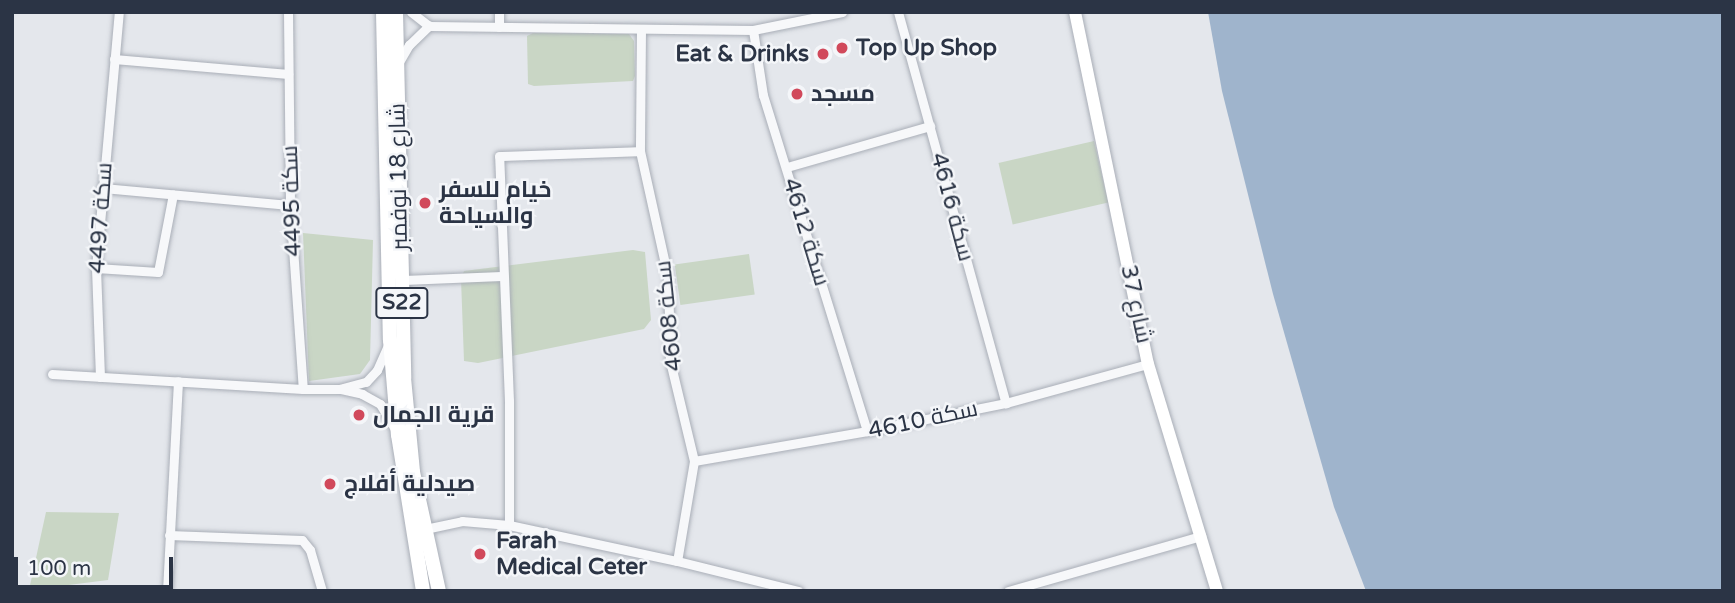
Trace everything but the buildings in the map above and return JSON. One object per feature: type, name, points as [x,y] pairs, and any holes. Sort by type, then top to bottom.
[{"type":"main road","name":"شارع 18 نوفمبر","points":[[383,12],[390,340],[398,435],[423,591]]},
{"type":"main road","name":"شارع 18 نوفمبر","points":[[396,12],[408,422],[413,472],[439,591]]},
{"type":"street","name":"سكة 4497","points":[[100,377],[96,268],[119,12]]},
{"type":"street","name":"سكة 4495","points":[[288,12],[290,205],[303,390]]},
{"type":"street","points":[[411,12],[429,26],[753,30],[837,13]]},
{"type":"street","points":[[499,12],[499,27]]},
{"type":"street","name":"سكة 4616","points":[[898,12],[1006,402]]},
{"type":"street","name":"شارع 37","points":[[1074,12],[1148,364],[1217,591]]},
{"type":"street","points":[[397,69],[409,45],[429,26]]},
{"type":"street","name":"سكة 4608","points":[[641,29],[640,150],[668,277],[670,360],[694,461],[677,561]]},
{"type":"street","name":"سكة 4612","points":[[753,30],[763,95],[867,431]]},
{"type":"street","points":[[114,59],[288,74]]},
{"type":"street","points":[[787,167],[930,126]]},
{"type":"street","points":[[509,524],[509,401],[499,156],[640,150]]},
{"type":"street","points":[[102,188],[290,205]]},
{"type":"street","points":[[96,268],[158,272],[173,194]]},
{"type":"street","points":[[402,280],[503,276]]},
{"type":"street","points":[[52,374],[303,390],[339,389],[366,382],[377,370],[390,340]]},
{"type":"street","name":"سكة 4610","points":[[694,461],[867,431],[1006,402],[1148,364]]},
{"type":"street","points":[[167,591],[178,382]]},
{"type":"street","points":[[339,389],[362,394],[380,404],[398,435]]},
{"type":"street","points":[[425,529],[462,521],[509,524],[798,591]]},
{"type":"street","points":[[169,535],[302,540],[310,550],[322,591]]},
{"type":"street","points":[[1009,591],[1201,536]]},
{"type":"green space","points":[[533,33],[629,34],[634,41],[633,81],[534,86],[528,84],[527,36]]},
{"type":"green space","points":[[1094,141],[1108,202],[1013,224],[999,163]]},
{"type":"green space","points":[[303,233],[373,240],[370,360],[360,374],[309,381]]},
{"type":"green space","points":[[633,250],[645,252],[651,320],[644,329],[478,363],[464,361],[461,279],[464,271]]},
{"type":"green space","points":[[749,254],[755,295],[680,305],[675,264]]},
{"type":"green space","points":[[46,512],[119,513],[108,580],[29,590]]},
{"type":"water","points":[[1208,12],[1723,12],[1723,591],[1366,591],[1334,507],[1273,294],[1222,91]]},
{"type":"place","name":"Top Up Shop","points":[[842,48]]},
{"type":"place","name":"Eat & Drinks","points":[[823,54]]},
{"type":"place","name":"مسجد","points":[[797,94]]},
{"type":"place","name":"خيام للسفر والسياحة","points":[[425,203]]},
{"type":"place","name":"قرية الجمال","points":[[359,415]]},
{"type":"place","name":"صيدلية أفلاج","points":[[330,484]]},
{"type":"place","name":"Farah Medical Ceter","points":[[480,554]]}]
